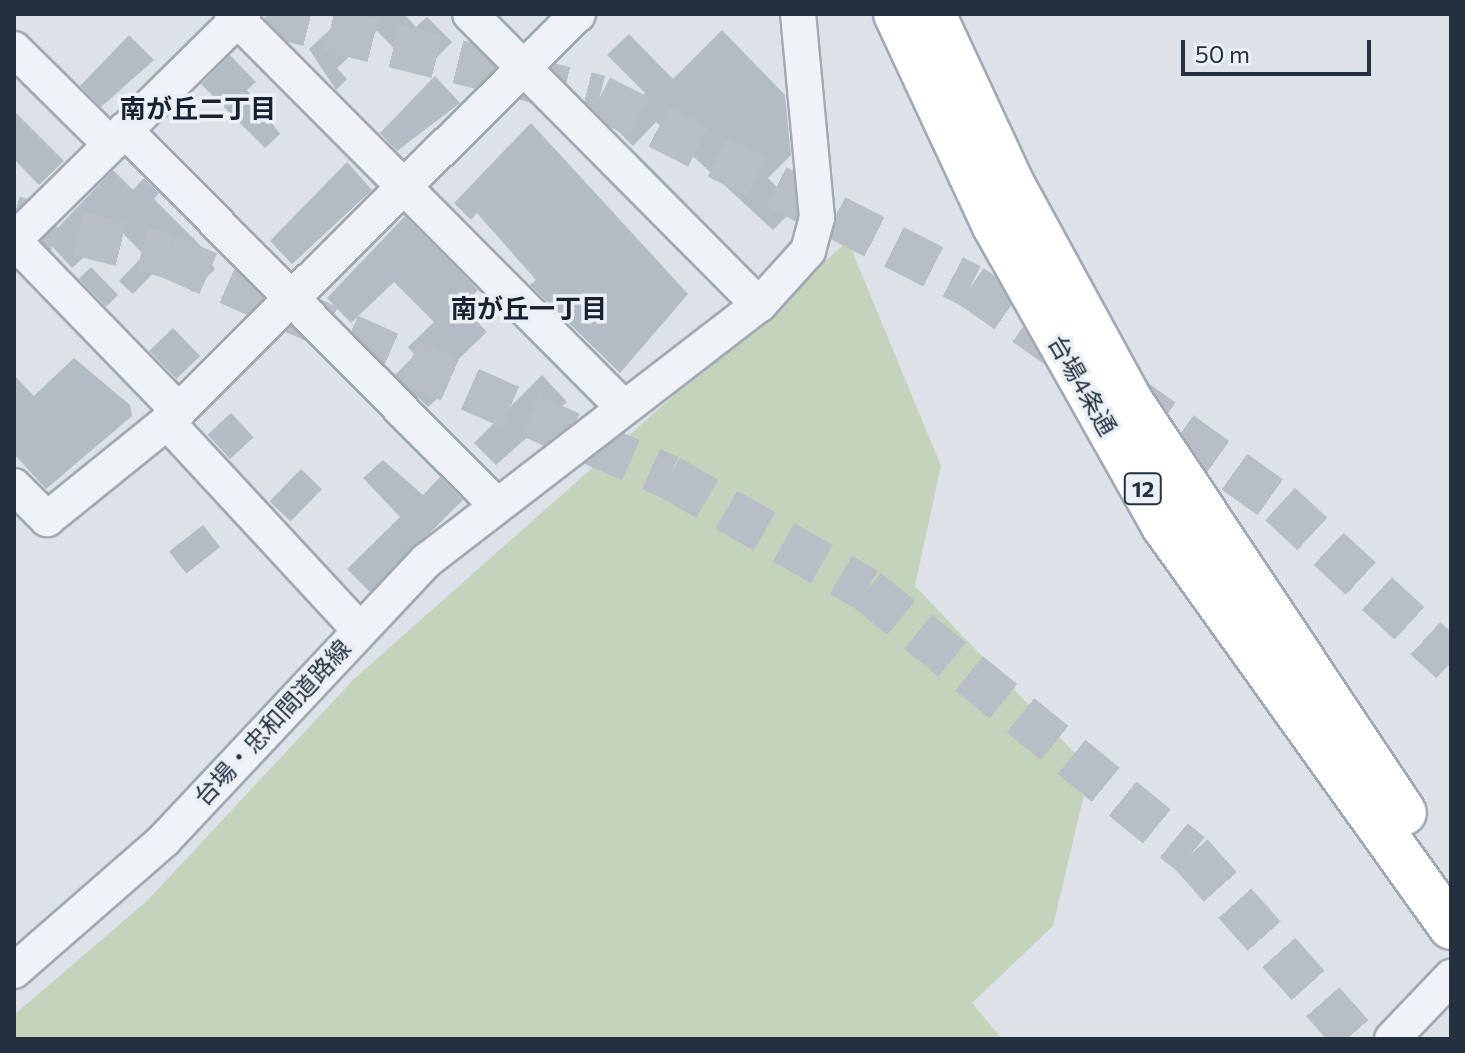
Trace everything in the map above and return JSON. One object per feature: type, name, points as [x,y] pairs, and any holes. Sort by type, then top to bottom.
[{"type":"highway","name":"台場4条通","points":[[896,14],[995,226],[1164,526],[1451,927]]},
{"type":"highway","name":"台場4条通","points":[[933,14],[1012,184],[1131,402],[1451,878]]},
{"type":"street","points":[[470,14],[759,305]]},
{"type":"street","points":[[14,486],[47,519],[173,417],[578,14]]},
{"type":"street","points":[[358,628],[495,504],[621,405],[759,305],[808,251],[817,218],[798,14]]},
{"type":"street","points":[[14,241],[238,16],[409,185],[621,405]]},
{"type":"street","points":[[14,49],[117,136],[291,298],[495,504]]},
{"type":"street","name":"台場・忠和間道路線","points":[[14,241],[358,628],[164,840],[14,971]]},
{"type":"street","points":[[1392,1039],[1451,977]]},
{"type":"green space","points":[[848,241],[941,466],[915,586],[1090,769],[1053,926],[972,1003],[1002,1039],[14,1039],[14,1015],[148,900],[353,680]]},
{"type":"building","points":[[347,14],[404,14],[416,27],[427,17],[452,42],[420,75],[377,31],[337,68],[347,79],[336,90],[309,49]]},
{"type":"building","points":[[722,30],[785,95],[791,155],[768,178],[796,207],[773,230],[656,122],[633,146],[613,126],[645,93],[607,55],[629,34],[673,79]]},
{"type":"building","points":[[129,35],[154,60],[101,107],[80,86]]},
{"type":"building","points":[[230,55],[256,82],[247,90],[280,134],[265,148],[201,84]]},
{"type":"building","points":[[435,76],[460,103],[397,151],[380,133]]},
{"type":"building","points":[[14,111],[64,161],[39,185],[14,159]]},
{"type":"building","points":[[531,123],[688,294],[620,373],[530,285],[536,280],[477,213],[471,220],[454,203]]},
{"type":"building","points":[[347,162],[372,190],[292,264],[270,241]]},
{"type":"building","points":[[113,170],[133,190],[144,178],[159,193],[154,199],[199,244],[215,269],[192,292],[164,262],[133,294],[119,281],[144,255],[117,227],[72,268],[46,240]]},
{"type":"building","points":[[405,216],[478,290],[462,306],[487,332],[449,368],[453,372],[435,389],[441,395],[428,407],[395,375],[415,355],[408,347],[434,322],[394,282],[351,323],[327,298]]},
{"type":"building","points":[[91,267],[118,295],[106,307],[79,279]]},
{"type":"building","points":[[173,328],[200,356],[176,379],[149,351]]},
{"type":"building","points":[[74,358],[130,405],[132,416],[46,489],[14,454],[14,375],[34,396]]},
{"type":"building","points":[[542,375],[567,402],[496,465],[474,443]]},
{"type":"building","points":[[231,413],[254,437],[230,459],[208,435]]},
{"type":"building","points":[[383,460],[423,495],[440,477],[463,500],[370,592],[347,569],[400,517],[363,478]]},
{"type":"building","points":[[301,469],[322,489],[291,522],[270,501]]},
{"type":"building","points":[[203,525],[220,547],[186,574],[169,551]]},
{"type":"tunnel","points":[[266,14],[600,97],[971,286],[1074,358]]},
{"type":"tunnel","points":[[14,218],[168,256],[669,477],[867,590],[1191,854],[1356,1039]]},
{"type":"tunnel","points":[[1127,395],[1280,504],[1451,662]]},
{"type":"district","name":"南が丘二丁目","points":[[198,108]]},
{"type":"district","name":"南が丘一丁目","points":[[529,308]]}]
